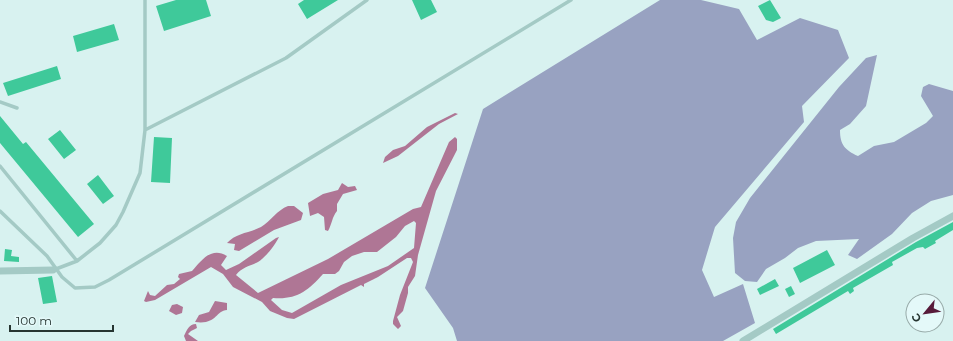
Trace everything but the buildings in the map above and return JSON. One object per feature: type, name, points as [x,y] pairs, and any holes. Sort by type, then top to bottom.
[{"type":"street","points":[[743,341],[913,238],[953,216]]},
{"type":"street","points":[[0,271],[55,270]]},
{"type":"lane","points":[[55,270],[77,261],[100,243],[116,225],[140,173],[145,130],[144,0]]},
{"type":"lane","points":[[145,130],[286,58],[367,0]]},
{"type":"lane","points":[[0,211],[48,256],[55,270],[75,288],[95,287],[109,280],[571,0]]},
{"type":"lane","points":[[0,102],[17,108]]},
{"type":"lane","points":[[0,166],[77,261]]},
{"type":"shaded area","points":[[660,0],[701,0],[739,9],[757,40],[800,18],[838,30],[849,58],[802,106],[804,122],[715,227],[702,270],[714,297],[743,284],[755,323],[723,341],[457,341],[453,328],[425,288],[483,109]]},
{"type":"shaded area","points":[[877,55],[866,106],[850,124],[840,130],[842,143],[850,152],[858,156],[874,146],[894,142],[926,123],[933,116],[921,96],[923,87],[929,84],[953,91],[953,195],[931,201],[912,213],[892,234],[857,259],[848,255],[859,239],[816,241],[798,248],[785,258],[766,269],[757,282],[745,281],[735,273],[733,238],[736,222],[750,198],[839,87],[866,58]]},
{"type":"shaded area","points":[[455,113],[458,114],[439,124],[398,156],[383,163],[385,157],[393,150],[405,146],[427,127]]},
{"type":"shaded area","points":[[455,137],[457,139],[457,150],[436,191],[418,255],[415,276],[408,287],[408,293],[403,311],[397,317],[401,326],[398,329],[393,324],[393,321],[400,295],[413,262],[411,258],[407,258],[378,277],[364,284],[364,287],[361,285],[294,319],[287,318],[270,311],[262,302],[233,287],[223,274],[211,267],[155,300],[144,301],[148,291],[150,295],[155,296],[167,285],[174,284],[180,279],[178,277],[179,274],[192,271],[203,259],[211,254],[221,253],[227,256],[221,265],[226,270],[239,264],[279,237],[270,251],[261,260],[243,268],[236,275],[258,293],[328,259],[413,209],[421,207],[449,142]],"holes":[[[414,221],[416,223],[414,248],[388,266],[341,285],[292,313],[282,310],[271,300],[273,298],[295,296],[307,290],[323,274],[335,274],[339,271],[344,262],[352,256],[364,252],[377,252],[396,237],[405,226]]]},
{"type":"shaded area","points":[[342,183],[348,187],[355,186],[357,190],[343,194],[337,204],[337,211],[328,231],[325,230],[324,217],[318,213],[310,216],[308,203],[323,194],[338,190]]},
{"type":"shaded area","points":[[288,206],[294,206],[303,213],[301,220],[274,230],[239,251],[234,250],[235,244],[227,243],[234,237],[261,227]]},
{"type":"shaded area","points":[[215,301],[227,303],[227,310],[223,311],[208,322],[195,322],[199,315],[209,312]]},
{"type":"shaded area","points":[[177,304],[183,307],[182,313],[176,315],[169,311],[172,305]]},
{"type":"shaded area","points":[[196,324],[197,328],[188,334],[198,341],[186,341],[184,336],[187,330],[190,326]]}]
